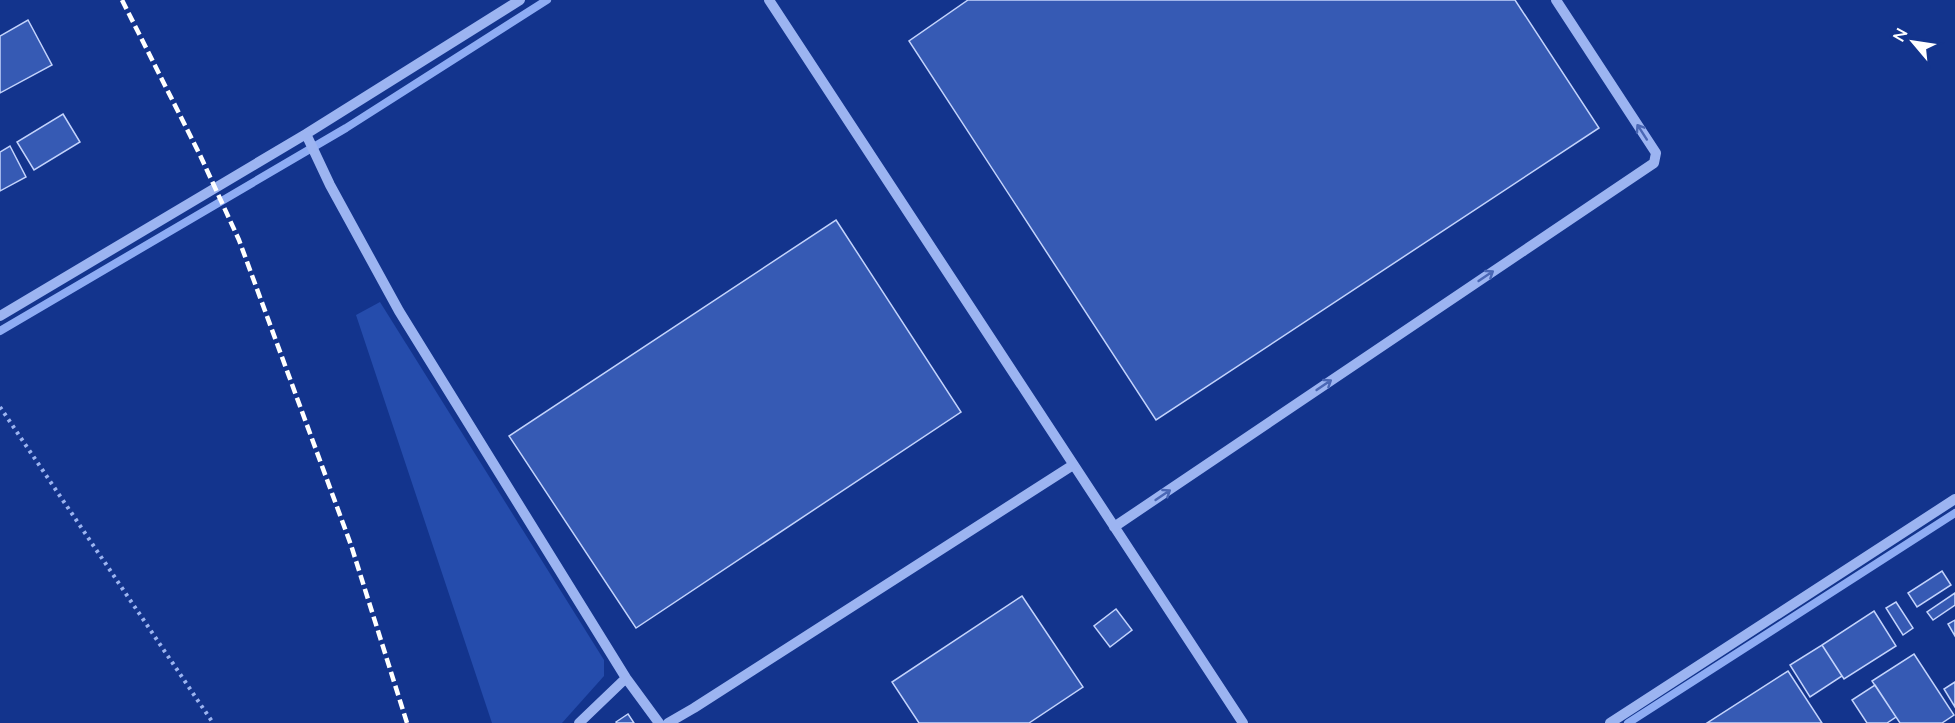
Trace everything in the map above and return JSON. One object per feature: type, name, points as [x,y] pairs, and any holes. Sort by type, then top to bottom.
[{"type":"street","points":[[0,316],[306,134],[520,0]]},
{"type":"street","points":[[769,0],[1243,723]]},
{"type":"street","points":[[1114,527],[1653,163],[1656,153],[1556,0]]},
{"type":"street","points":[[306,134],[330,185],[399,311],[626,678],[659,723]]},
{"type":"street","points":[[668,723],[1073,465]]},
{"type":"street","points":[[1610,723],[1955,499]]},
{"type":"street","points":[[579,723],[626,678]]},
{"type":"path","points":[[0,407],[213,723]]},
{"type":"shaded area","points":[[380,302],[604,660],[604,676],[562,723],[492,723],[356,315]]},
{"type":"building","points":[[968,0],[1515,0],[1599,128],[1156,420],[909,41]]},
{"type":"building","points":[[28,20],[52,65],[0,93],[0,36]]},
{"type":"building","points":[[63,114],[80,142],[34,170],[17,142]]},
{"type":"building","points":[[10,146],[26,177],[0,191],[0,152]]},
{"type":"building","points":[[836,220],[961,412],[636,628],[509,436]]},
{"type":"building","points":[[1942,571],[1951,585],[1917,607],[1908,593]]},
{"type":"building","points":[[1955,593],[1955,605],[1933,620],[1927,612]]},
{"type":"building","points":[[1022,596],[1083,687],[1029,723],[919,723],[892,682]]},
{"type":"building","points":[[1896,602],[1913,628],[1903,635],[1886,608]]},
{"type":"building","points":[[1116,609],[1132,630],[1110,647],[1094,626]]},
{"type":"building","points":[[1874,611],[1896,646],[1844,679],[1822,645]]},
{"type":"building","points":[[1955,620],[1955,636],[1948,624]]},
{"type":"building","points":[[1822,645],[1842,676],[1810,697],[1790,665]]},
{"type":"building","points":[[1914,654],[1954,715],[1942,723],[1900,723],[1872,681]]},
{"type":"building","points":[[1788,671],[1822,723],[1707,723]]},
{"type":"building","points":[[1955,682],[1955,707],[1944,689]]},
{"type":"building","points":[[1875,685],[1896,717],[1887,723],[1867,723],[1852,700]]},
{"type":"building","points":[[628,714],[634,723],[616,722]]},
{"type":"waterway","points":[[0,331],[346,128],[547,0]]},
{"type":"waterway","points":[[1628,723],[1955,513]]},
{"type":"railway","points":[[122,0],[200,155],[239,240],[351,545],[407,723]]}]
